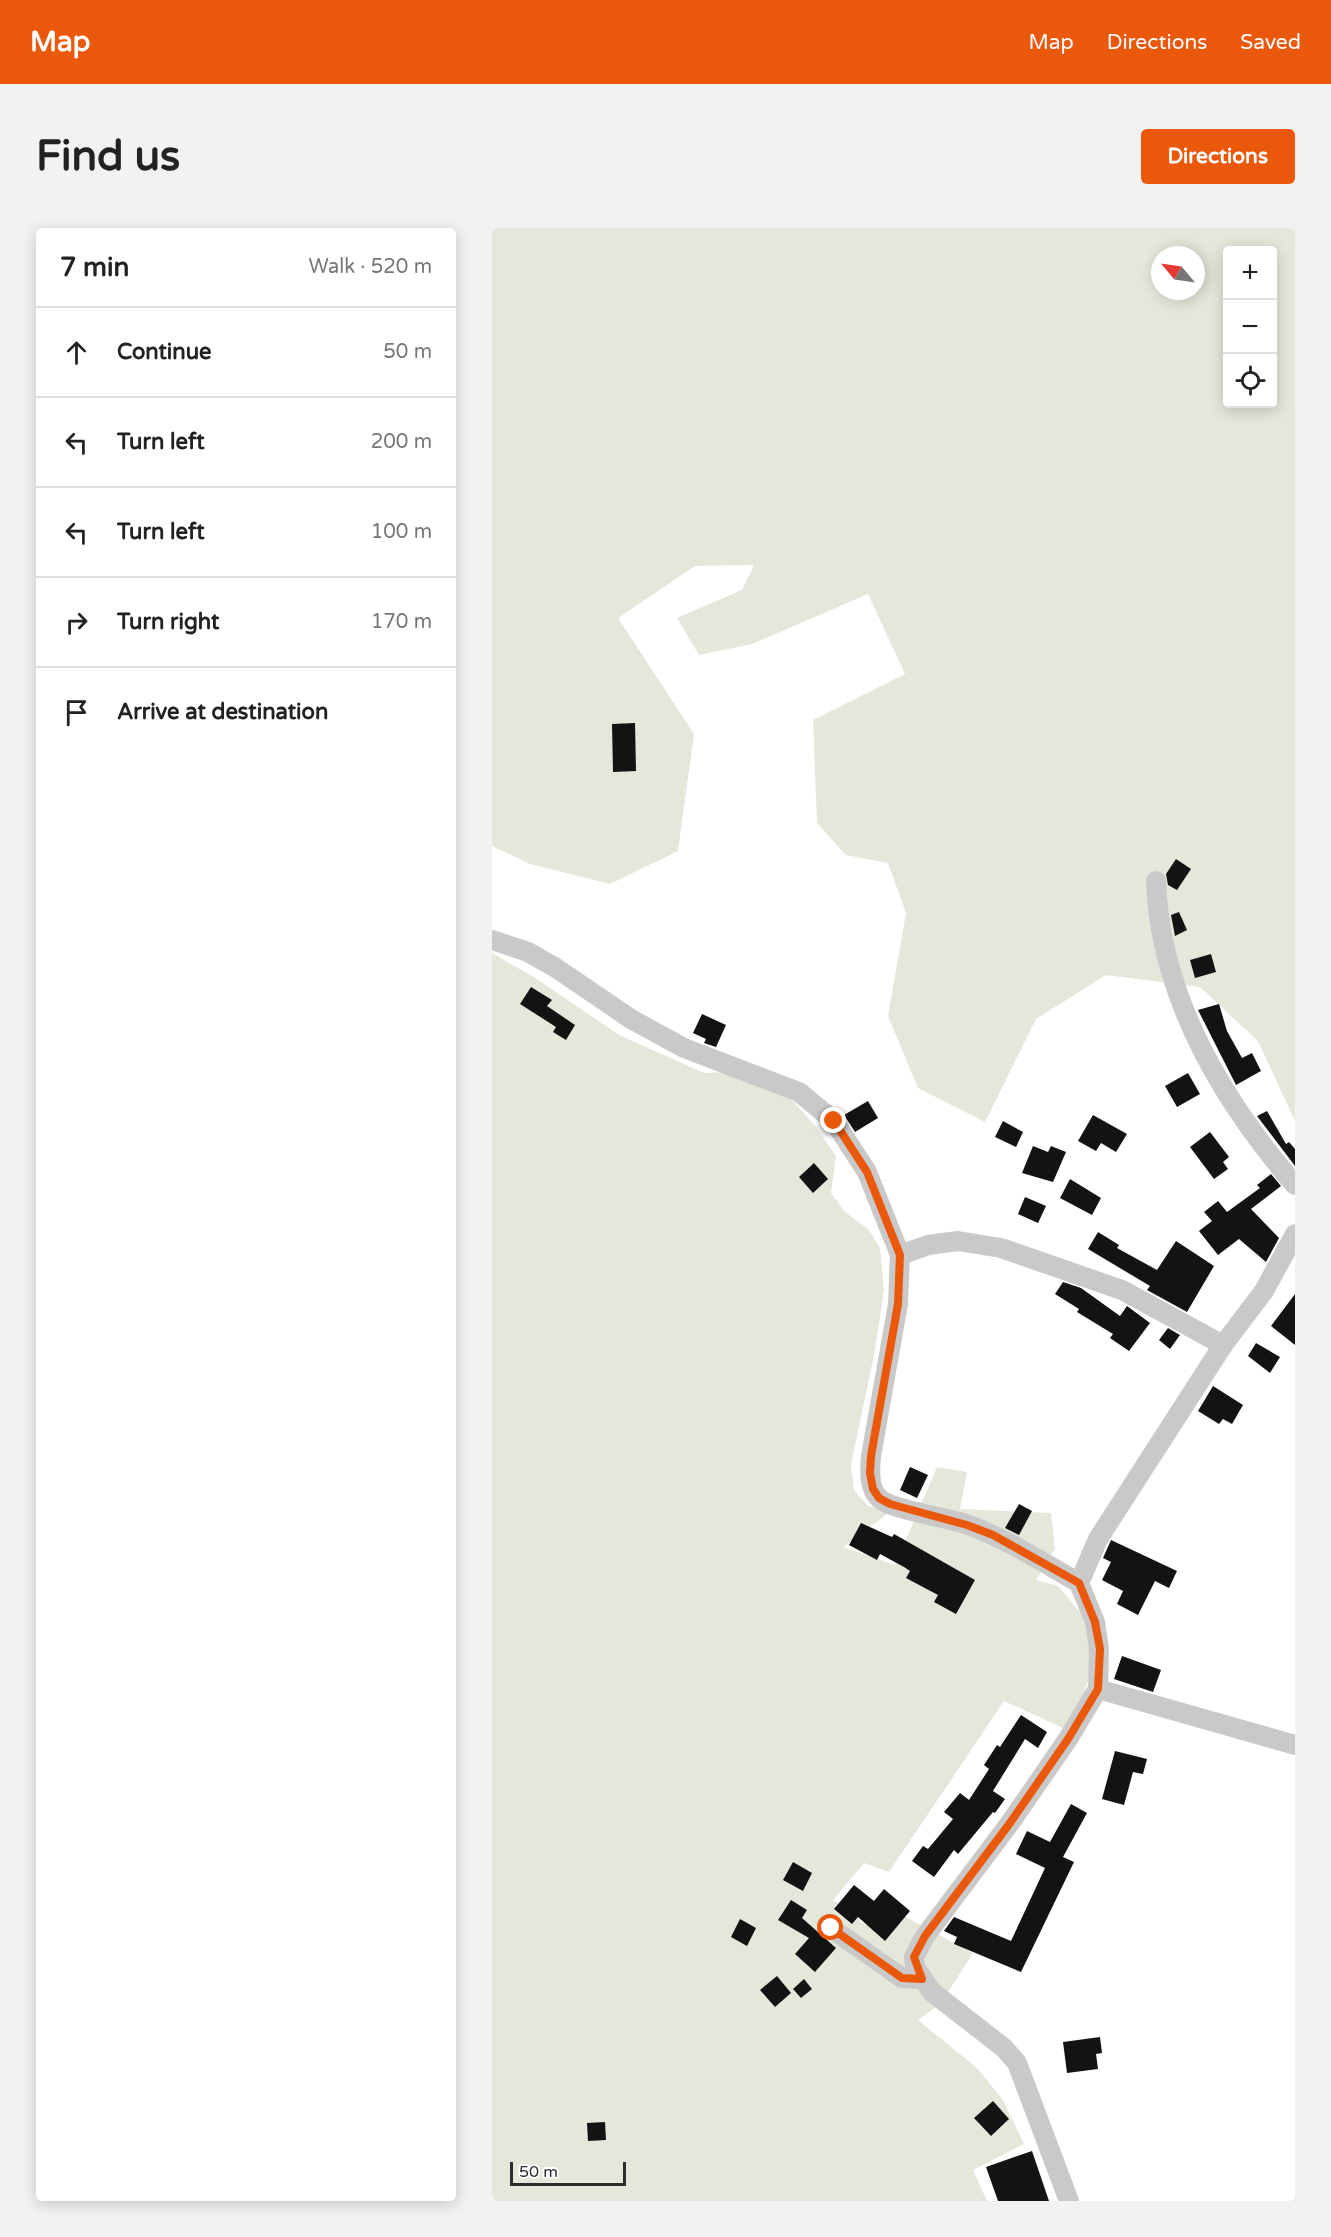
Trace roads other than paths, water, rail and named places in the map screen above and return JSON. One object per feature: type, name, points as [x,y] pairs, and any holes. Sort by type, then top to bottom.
[{"type":"street","points":[[1156,880],[1158,918],[1164,948],[1173,979],[1198,1044],[1257,1137],[1295,1185]]},
{"type":"street","points":[[492,940],[528,952],[556,968],[631,1019],[660,1035],[709,1058],[799,1092],[834,1121],[867,1172],[900,1255],[898,1304],[871,1456],[870,1473],[873,1489],[879,1498],[890,1504],[944,1518],[993,1535],[1079,1583],[1095,1622],[1100,1649],[1098,1689],[1068,1739],[1010,1823],[925,1936],[914,1957],[922,1979],[932,1992],[1004,2048],[1017,2063],[1069,2201]]},
{"type":"street","points":[[1079,1583],[1098,1539],[1223,1345],[1264,1291],[1295,1234]]},
{"type":"street","points":[[900,1255],[928,1245],[958,1241],[1001,1248],[1122,1290],[1223,1345]]},
{"type":"street","points":[[1098,1689],[1295,1745]]},
{"type":"street","points":[[831,1928],[902,1978],[922,1979]]}]
